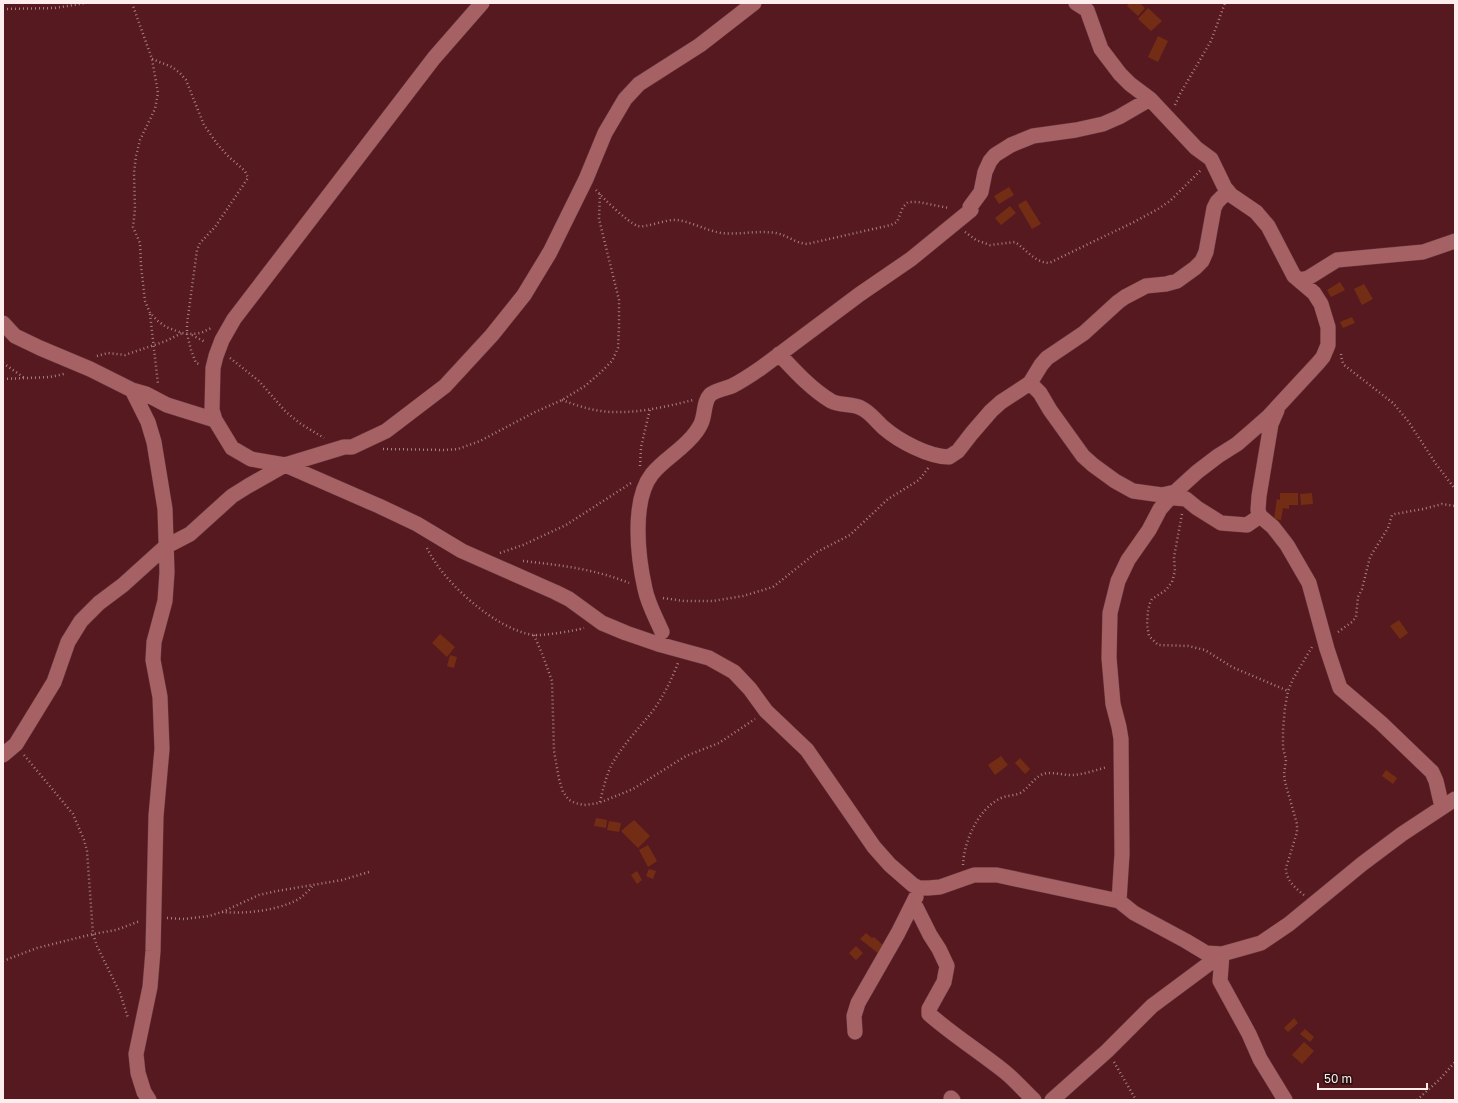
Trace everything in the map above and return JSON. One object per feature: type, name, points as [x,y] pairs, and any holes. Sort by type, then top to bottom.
[{"type":"street","points":[[482,3],[434,58],[292,244],[261,282],[234,319],[222,340],[213,368],[212,410],[215,420],[232,448],[251,459],[285,465],[380,506],[417,524],[462,551],[569,599],[602,623],[626,634],[709,658],[734,672],[766,711],[807,750],[874,847],[902,877],[919,888],[940,887],[984,874],[997,875],[1119,901],[1134,912],[1206,953],[1222,954],[1261,943],[1289,924],[1402,834],[1455,799]]},
{"type":"street","points":[[3,755],[16,744],[54,682],[68,642],[81,621],[99,603],[123,585],[165,547],[190,534],[232,496],[285,465],[344,447],[352,447],[386,431],[445,386],[492,335],[524,295],[550,252],[586,180],[608,128],[621,105],[632,91],[639,84],[700,45],[754,3]]},
{"type":"street","points":[[1087,6],[1101,49],[1111,64],[1130,84],[1150,100],[1196,148],[1211,159],[1231,195],[1256,212],[1268,226],[1294,276],[1314,293],[1321,304],[1328,327],[1328,345],[1318,364],[1278,406],[1237,444],[1218,456],[1184,483],[1180,496],[1160,509],[1149,530],[1128,560],[1118,581],[1110,613],[1109,658],[1113,704],[1121,739],[1120,763],[1122,794],[1122,854],[1119,901]]},
{"type":"street","points":[[662,632],[645,590],[637,533],[639,510],[651,475],[661,464],[682,447],[702,422],[708,396],[746,378],[860,294],[911,259],[955,224],[971,210],[970,207],[981,192],[988,164],[995,155],[1027,138],[1043,134],[1084,129],[1103,124],[1150,100]]},
{"type":"street","points":[[779,354],[805,381],[832,401],[861,408],[898,438],[936,456],[950,457],[958,451],[991,411],[1031,381],[1041,365],[1048,358],[1084,333],[1125,296],[1146,286],[1166,284],[1177,281],[1195,268],[1202,261],[1206,252],[1214,208],[1217,202],[1228,191]]},
{"type":"street","points":[[1294,276],[1300,280],[1308,278],[1337,260],[1423,252],[1455,241]]},
{"type":"street","points":[[3,323],[15,336],[40,348],[94,362],[132,390],[146,394],[167,404],[215,420]]},
{"type":"street","points":[[1031,381],[1032,385],[1040,393],[1050,410],[1083,456],[1115,481],[1133,491],[1162,496],[1180,496],[1221,523],[1247,525],[1260,516]]},
{"type":"street","points":[[132,390],[148,422],[154,442],[165,509],[165,547],[167,572],[165,601],[154,642],[153,660],[160,697],[162,749],[156,816],[152,916],[153,951],[150,987],[136,1054],[138,1073],[144,1092],[149,1100]]},
{"type":"street","points":[[1278,406],[1271,424],[1270,438],[1263,470],[1258,510],[1260,516],[1273,528],[1287,545],[1309,583],[1321,629],[1340,688],[1381,723],[1432,772],[1436,781],[1442,807]]},
{"type":"street","points":[[855,1032],[854,1016],[858,1003],[914,903],[919,888]]},
{"type":"street","points":[[914,903],[930,935],[939,948],[947,966],[944,982],[929,1009],[929,1014],[950,1032],[1005,1072],[1034,1100]]},
{"type":"street","points":[[1052,1100],[1107,1051],[1152,1006],[1222,954]]},
{"type":"street","points":[[1222,954],[1220,981],[1249,1034],[1260,1060],[1285,1100]]},
{"type":"path","points":[[3,9],[54,8],[86,3]]},
{"type":"path","points":[[132,3],[152,58],[157,86],[157,102],[155,110],[140,140],[136,156],[133,227],[140,240],[145,301],[150,313],[158,387],[167,404]]},
{"type":"path","points":[[1169,120],[1180,94],[1211,41],[1225,3]]},
{"type":"path","points":[[152,58],[172,67],[186,80],[204,125],[218,145],[245,171],[248,178],[215,227],[199,245],[196,255],[187,334],[190,350],[196,363],[213,368]]},
{"type":"path","points":[[955,224],[982,243],[990,245],[1015,242],[1033,258],[1040,262],[1049,263],[1158,209],[1170,201],[1211,159]]},
{"type":"path","points":[[586,180],[616,210],[633,223],[640,226],[670,219],[693,223],[720,233],[774,233],[786,236],[797,242],[807,244],[892,225],[897,222],[903,207],[908,202],[918,202],[959,210],[971,210]]},
{"type":"path","points":[[380,449],[421,451],[458,449],[480,441],[533,413],[562,400],[585,386],[602,372],[612,361],[618,348],[620,327],[619,300],[599,219],[600,194]]},
{"type":"path","points":[[150,313],[166,327],[187,334]]},
{"type":"path","points":[[3,379],[50,377],[94,362],[108,353],[125,355],[153,346],[182,333]]},
{"type":"path","points":[[222,340],[222,353],[236,361],[259,381],[286,412],[320,436],[344,447]]},
{"type":"path","points":[[1340,347],[1344,365],[1393,403],[1408,421],[1436,464],[1455,489]]},
{"type":"path","points":[[3,363],[26,378]]},
{"type":"path","points":[[562,400],[578,406],[619,412],[650,409],[708,396]]},
{"type":"path","points":[[640,471],[641,447],[650,409]]},
{"type":"path","points":[[517,561],[563,566],[610,575],[661,598],[684,601],[706,601],[743,596],[773,587],[817,552],[850,535],[888,499],[919,480],[936,456]]},
{"type":"path","points":[[496,554],[522,545],[566,525],[635,481]]},
{"type":"path","points":[[1180,496],[1181,518],[1174,557],[1175,569],[1172,582],[1166,590],[1150,602],[1147,625],[1149,636],[1158,645],[1188,646],[1205,650],[1232,667],[1288,691]]},
{"type":"path","points":[[1327,649],[1334,635],[1352,622],[1356,617],[1356,604],[1370,557],[1388,528],[1392,515],[1442,504],[1455,506]]},
{"type":"path","points":[[426,545],[432,559],[451,583],[471,601],[496,620],[516,630],[534,635],[576,630],[602,623]]},
{"type":"path","points":[[1315,903],[1298,890],[1288,879],[1286,873],[1286,868],[1297,832],[1297,824],[1285,782],[1284,774],[1286,760],[1283,748],[1283,730],[1288,691],[1292,679],[1304,661],[1321,629]]},
{"type":"path","points":[[534,635],[552,681],[554,751],[559,779],[569,800],[575,803],[584,805],[600,803],[633,789],[686,756],[719,743],[766,711]]},
{"type":"path","points":[[600,803],[606,778],[612,765],[663,696],[672,679],[682,651]]},
{"type":"path","points":[[16,744],[30,765],[73,814],[80,829],[87,851],[93,934],[97,946],[120,993],[129,1020],[139,1036]]},
{"type":"path","points":[[967,878],[962,874],[964,853],[969,838],[983,814],[995,802],[1002,797],[1023,791],[1030,782],[1043,774],[1073,775],[1120,763]]},
{"type":"path","points":[[3,961],[37,948],[93,934],[116,930],[152,916],[184,919],[209,916],[259,896],[277,891],[314,885],[369,872]]},
{"type":"path","points":[[222,912],[254,912],[274,908],[294,902],[302,897],[314,885]]},
{"type":"path","points":[[1107,1051],[1136,1100]]},
{"type":"path","points":[[1417,1100],[1439,1080],[1455,1062]]},
{"type":"building","points":[[1129,3],[1140,3],[1145,8],[1138,16],[1127,6]]},
{"type":"building","points":[[1148,8],[1162,21],[1151,31],[1138,19]]},
{"type":"building","points":[[1158,36],[1168,41],[1158,62],[1148,57]]},
{"type":"building","points":[[1009,187],[1014,195],[999,204],[994,196]]},
{"type":"building","points":[[1026,200],[1041,224],[1032,229],[1018,205]]},
{"type":"building","points":[[1010,206],[1016,213],[1001,225],[995,218]]},
{"type":"building","points":[[1340,282],[1345,290],[1331,297],[1327,290]]},
{"type":"building","points":[[1364,284],[1373,299],[1362,305],[1354,289]]},
{"type":"building","points":[[1352,317],[1355,323],[1343,328],[1340,322]]},
{"type":"building","points":[[1280,493],[1298,493],[1298,505],[1289,505],[1289,509],[1283,508],[1281,520],[1274,519],[1277,499],[1280,500]]},
{"type":"building","points":[[1312,493],[1313,504],[1301,505],[1300,494]]},
{"type":"building","points":[[1399,620],[1408,633],[1400,639],[1390,626]]},
{"type":"building","points":[[440,634],[455,647],[447,657],[432,643]]},
{"type":"building","points":[[450,655],[457,657],[454,668],[447,666]]},
{"type":"building","points":[[1001,756],[1008,765],[995,775],[988,765]]},
{"type":"building","points":[[1020,758],[1030,769],[1025,774],[1015,763]]},
{"type":"building","points":[[1386,770],[1397,778],[1393,784],[1382,776]]},
{"type":"building","points":[[596,818],[607,820],[606,828],[594,826]]},
{"type":"building","points":[[634,820],[650,836],[638,848],[621,831]]},
{"type":"building","points":[[609,821],[621,823],[619,832],[607,830]]},
{"type":"building","points":[[648,845],[657,861],[648,867],[639,850]]},
{"type":"building","points":[[649,869],[656,871],[653,879],[646,876]]},
{"type":"building","points":[[637,871],[642,880],[637,884],[631,875]]},
{"type":"building","points":[[866,933],[872,938],[874,937],[885,947],[879,954],[860,939]]},
{"type":"building","points":[[856,946],[863,953],[856,960],[849,953]]},
{"type":"building","points":[[1294,1018],[1298,1023],[1288,1032],[1284,1028]]},
{"type":"building","points":[[1305,1029],[1314,1037],[1310,1042],[1300,1034]]},
{"type":"building","points":[[1304,1042],[1314,1051],[1302,1064],[1292,1055]]}]
